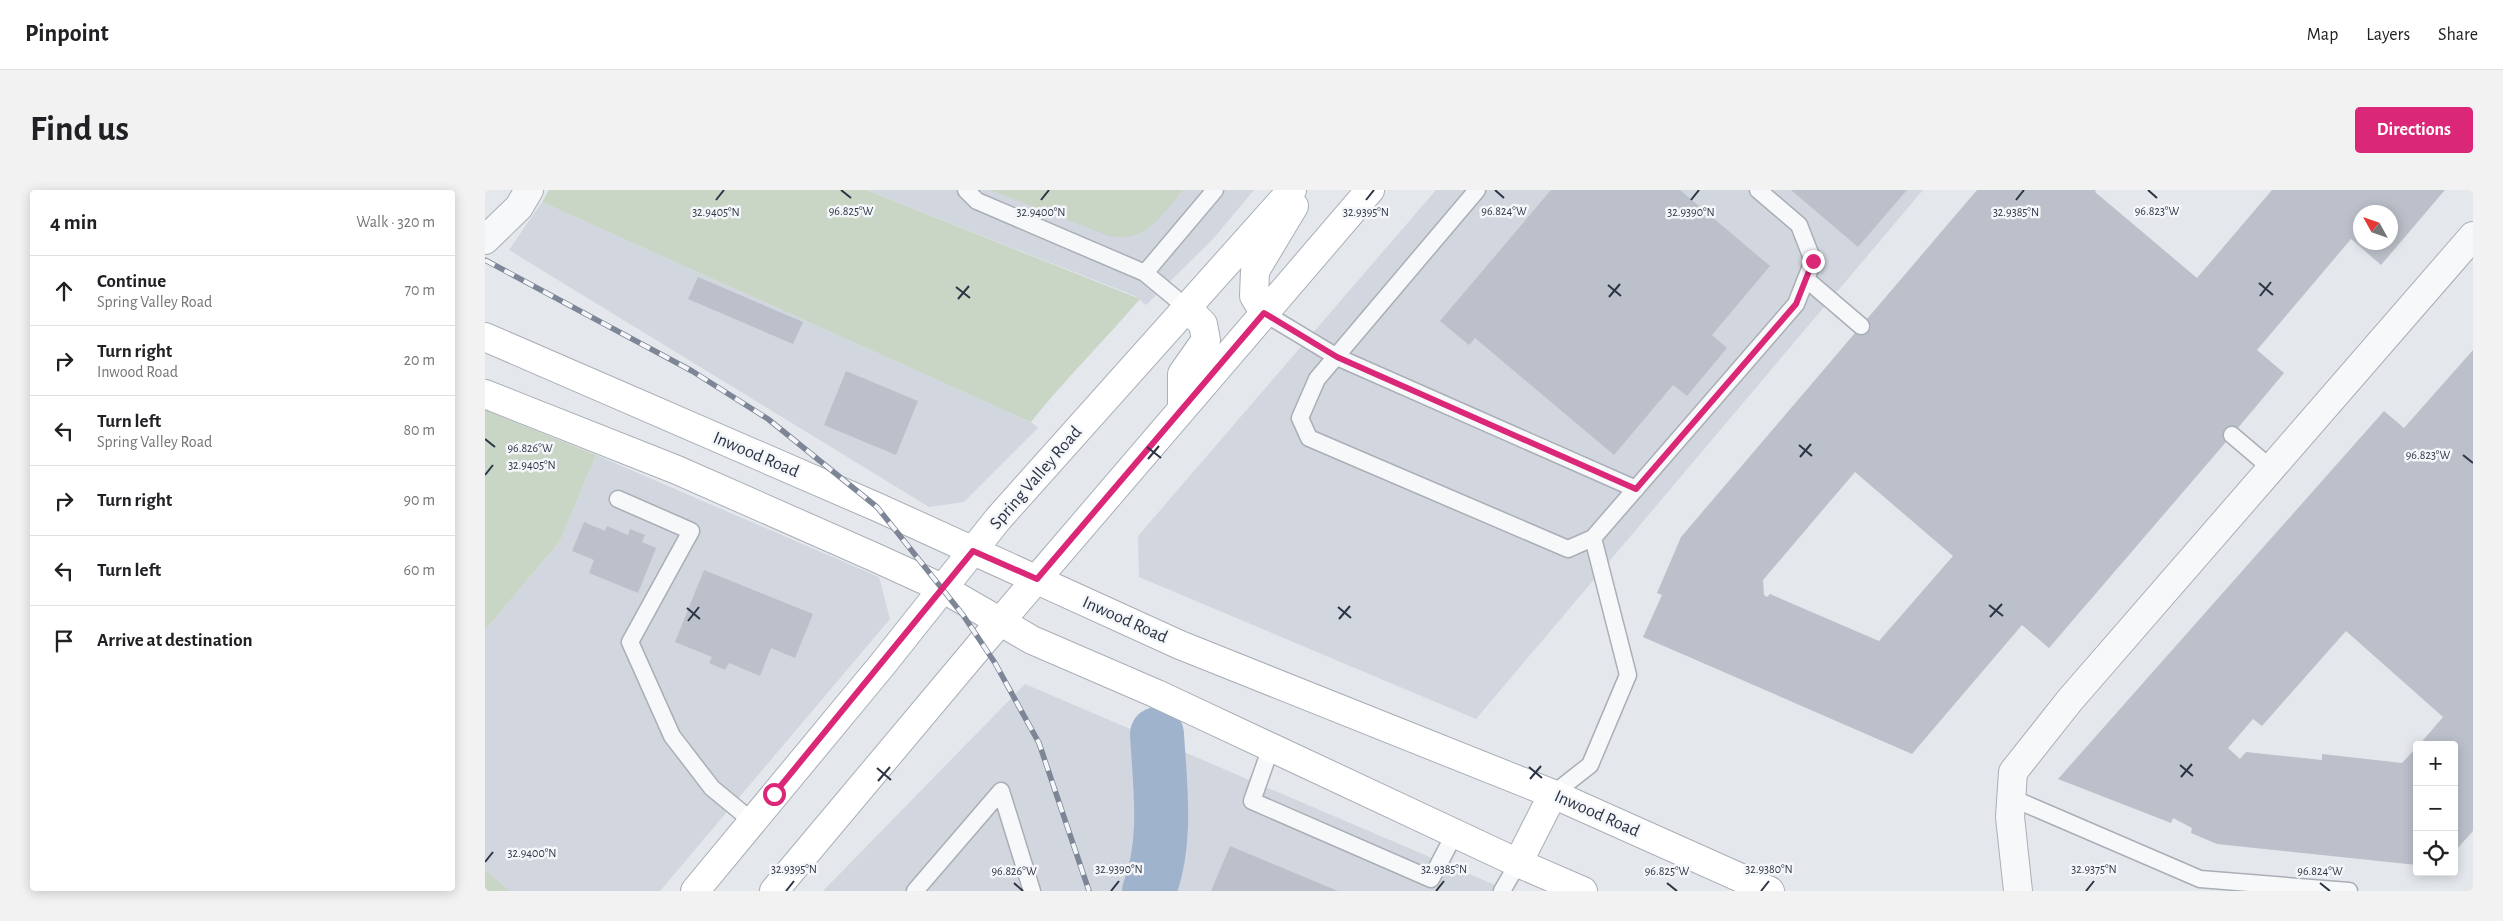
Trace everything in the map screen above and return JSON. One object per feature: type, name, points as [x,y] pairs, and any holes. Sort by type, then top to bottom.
[{"type":"main road","name":"Spring Valley Road","points":[[695,891],[882,665],[998,519],[1291,190]]},
{"type":"main road","points":[[1264,313],[1253,296],[1255,271],[1304,190]]},
{"type":"main road","points":[[774,891],[1037,579],[1370,190]]},
{"type":"main road","points":[[1182,409],[1182,374],[1206,340],[1203,324],[1187,308]]},
{"type":"main road","name":"Inwood Road","points":[[485,337],[1037,579],[1180,645],[1553,794],[1770,891]]},
{"type":"main road","points":[[485,394],[677,470],[942,588],[1050,648],[1157,694],[1518,863],[1583,891]]},
{"type":"main road","points":[[1518,863],[1553,794]]},
{"type":"street","points":[[485,240],[519,207],[529,190]]},
{"type":"street","points":[[2018,891],[2010,817],[2013,772],[2064,707],[2473,236]]},
{"type":"lane","points":[[967,190],[977,201],[1145,273],[1187,308]]},
{"type":"lane","points":[[1145,273],[1215,190]]},
{"type":"lane","points":[[1477,190],[1317,379],[1300,418],[1309,438],[1568,549],[1593,538],[1796,304],[1813,261],[1799,225],[1758,190]]},
{"type":"lane","points":[[1806,279],[1861,326]]},
{"type":"lane","points":[[1264,313],[1337,357],[1636,489]]},
{"type":"lane","points":[[2232,434],[2272,469]]},
{"type":"lane","points":[[618,500],[691,531],[630,642],[672,736],[713,788],[752,821]]},
{"type":"lane","points":[[1553,794],[1590,765],[1628,675],[1593,538]]},
{"type":"lane","points":[[1271,747],[1252,801],[1431,878],[1455,833]]},
{"type":"lane","points":[[915,891],[1001,791],[1032,891]]},
{"type":"lane","points":[[2012,798],[2200,879],[2349,891]]},
{"type":"lane","points":[[1502,891],[1518,863]]},
{"type":"shaded area","points":[[866,190],[1254,190],[1213,239],[1146,305],[1135,296]]},
{"type":"shaded area","points":[[1436,190],[1923,190],[1476,719],[1139,577],[1138,536]]},
{"type":"shaded area","points":[[542,202],[1031,422],[1038,428],[964,502],[929,507],[509,250]]},
{"type":"shaded area","points":[[596,455],[879,577],[890,619],[660,891],[510,891],[485,870],[485,630],[560,541]]},
{"type":"shaded area","points":[[1025,684],[1509,891],[823,891]]},
{"type":"green space","points":[[549,190],[866,190],[1140,299],[1031,422],[542,202]]},
{"type":"green space","points":[[990,190],[1183,190],[1152,225],[1134,235],[1122,237],[1109,236]]},
{"type":"green space","points":[[485,410],[596,455],[560,541],[485,630]]},
{"type":"green space","points":[[485,870],[510,891],[485,891]]},
{"type":"building","points":[[1551,190],[1680,190],[1770,266],[1712,335],[1727,348],[1687,396],[1673,385],[1614,455],[1475,338],[1469,345],[1440,321]]},
{"type":"building","points":[[1791,190],[1907,190],[1858,247]]},
{"type":"building","points":[[1977,190],[2096,190],[2095,192],[2197,278],[2272,190],[2445,190],[2398,245],[2398,205],[2353,205],[2353,241],[2351,239],[2257,350],[2284,373],[2049,648],[2022,625],[1912,754],[1643,637],[1662,595],[1657,593],[1681,537]],"holes":[[[1855,472],[1953,556],[1879,641],[1770,594],[1767,597],[1764,595],[1763,580]]]},
{"type":"building","points":[[2364,250],[2394,250],[2381,265]]},
{"type":"building","points":[[698,277],[803,322],[793,344],[688,299]]},
{"type":"building","points":[[2473,350],[2473,831],[2458,848],[2458,741],[2422,741],[2443,717],[2346,631],[2262,726],[2253,719],[2228,748],[2240,759],[2246,752],[2322,760],[2322,754],[2402,763],[2413,751],[2413,865],[2217,844],[2191,833],[2192,828],[2173,818],[2171,823],[2058,779],[2384,411],[2404,428]]},
{"type":"building","points":[[846,371],[918,401],[896,455],[824,425]]},
{"type":"building","points":[[584,522],[605,531],[607,526],[628,535],[630,529],[645,535],[642,542],[656,548],[638,593],[589,573],[594,560],[572,551]]},
{"type":"building","points":[[704,570],[813,614],[795,658],[771,648],[760,676],[729,663],[725,670],[709,663],[712,657],[675,642]]},
{"type":"building","points":[[1230,846],[1338,891],[1211,891]]},
{"type":"waterway","points":[[1149,891],[1155,872],[1161,834],[1161,794],[1157,734]]},
{"type":"railway","points":[[485,260],[692,371],[768,419],[877,507],[963,615],[995,663],[1039,743],[1089,891]]},
{"type":"route","points":[[774,794],[882,665],[973,551],[1037,579],[1264,313],[1337,357],[1636,489],[1796,304],[1813,261]]}]
